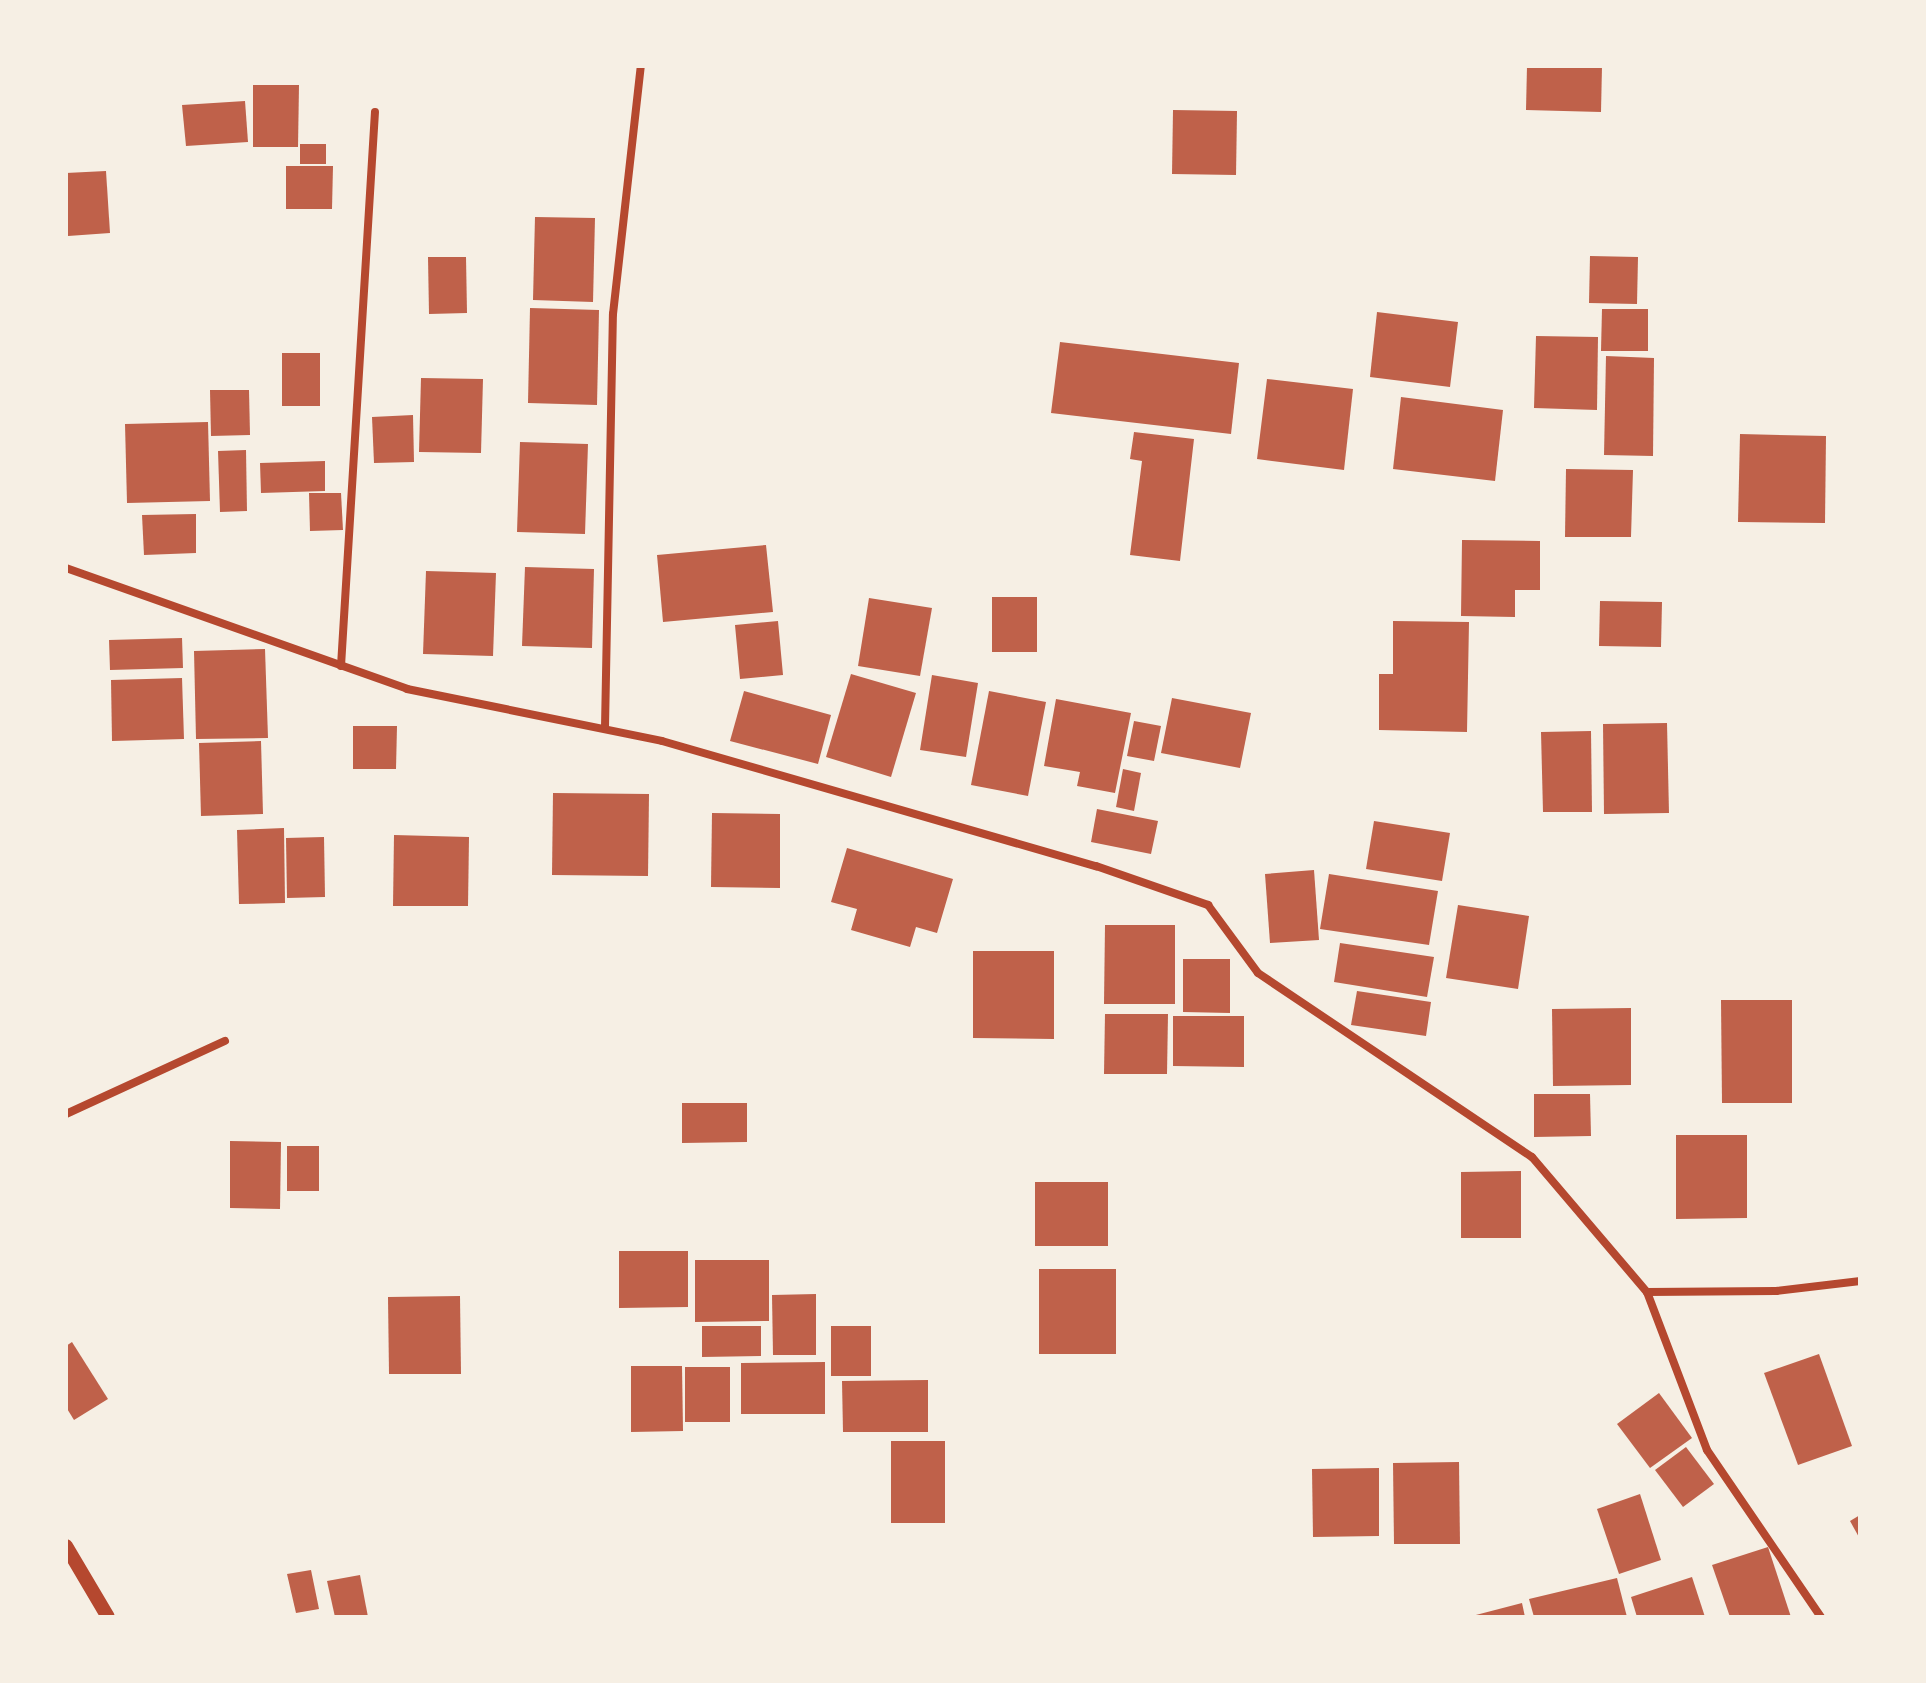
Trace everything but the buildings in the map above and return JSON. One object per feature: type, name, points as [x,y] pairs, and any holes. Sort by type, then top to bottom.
[{"type":"street","points":[[605,727],[613,314],[641,66]]},
{"type":"street","points":[[341,666],[375,112]]},
{"type":"street","points":[[66,568],[407,689],[605,727],[1096,866],[1208,905],[1258,973],[1532,1157],[1647,1292],[1707,1450],[1821,1617]]},
{"type":"street","points":[[66,1114],[225,1041]]},
{"type":"street","points":[[1647,1292],[1776,1291],[1860,1281]]},
{"type":"street","points":[[66,1546],[108,1617]]}]
